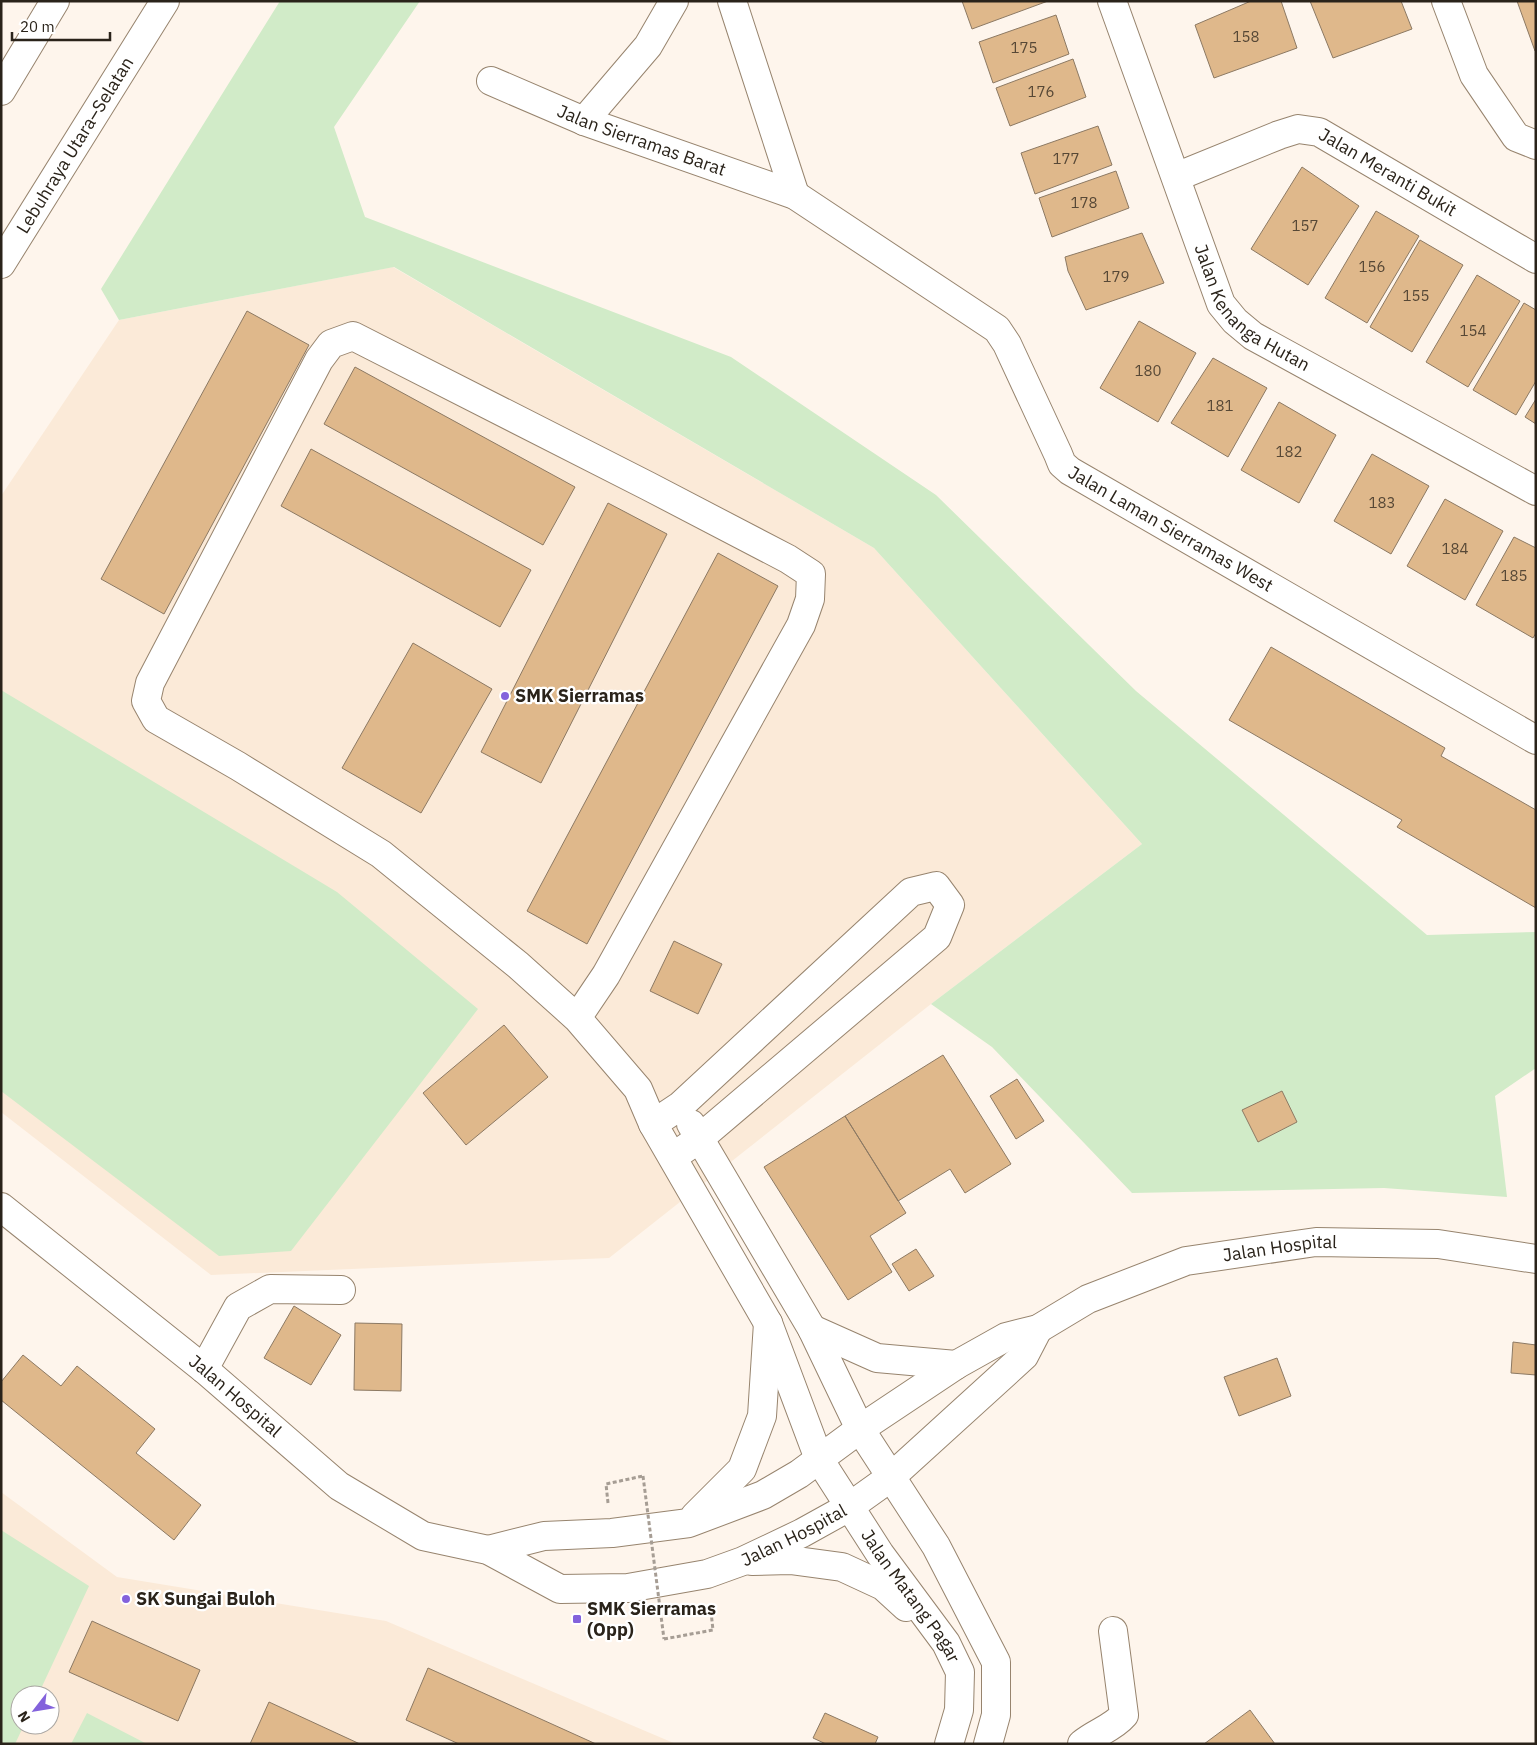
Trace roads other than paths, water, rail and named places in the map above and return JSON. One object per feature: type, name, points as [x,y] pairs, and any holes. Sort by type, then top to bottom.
[{"type":"main road","points":[[1,91],[55,1]]},
{"type":"main road","name":"Lebuhraya Utara–Selatan","points":[[1,264],[165,1]]},
{"type":"main road","points":[[584,121],[648,46],[674,1]]},
{"type":"main road","points":[[732,1],[795,196]]},
{"type":"main road","name":"Jalan Kenanga Hutan","points":[[1112,1],[1221,304],[1235,321],[1253,336],[1536,491]]},
{"type":"main road","points":[[1446,1],[1474,75],[1516,137],[1536,145]]},
{"type":"main road","name":"Jalan Sierramas Barat","points":[[491,80],[584,121],[795,196]]},
{"type":"main road","name":"Jalan Meranti Bukit","points":[[1176,177],[1298,129],[1318,132],[1536,259]]},
{"type":"main road","name":"Jalan Laman Sierramas West","points":[[795,196],[997,329],[1008,344],[1062,464],[1070,471],[1536,740]]},
{"type":"main road","points":[[577,1018],[606,975],[801,625],[810,599],[811,574],[788,559],[648,486],[353,336],[331,344],[319,360],[150,683],[146,701],[156,719],[238,766],[381,854],[518,965],[577,1018],[638,1089],[680,1106],[812,1329],[860,1429],[936,1546],[996,1662],[996,1715],[988,1744]]},
{"type":"main road","points":[[653,1124],[680,1106],[911,892],[936,886],[950,905],[937,937],[700,1138],[673,1157]]},
{"type":"main road","name":"Jalan Matang Pagar","points":[[638,1089],[653,1124],[768,1323],[819,1459],[880,1554],[946,1643],[960,1672],[959,1710],[949,1744]]},
{"type":"main road","name":"Jalan Hospital","points":[[1,1207],[204,1369],[339,1486],[423,1536],[488,1550],[560,1589],[628,1588],[707,1574],[743,1561],[849,1507],[891,1477],[1024,1356],[1038,1329]]},
{"type":"main road","name":"Jalan Hospital","points":[[488,1550],[544,1536],[612,1533],[689,1523],[763,1495],[799,1474],[860,1429],[956,1365],[1006,1337],[1038,1329],[1088,1299],[1186,1261],[1316,1242],[1438,1244],[1536,1258]]},
{"type":"main road","points":[[204,1369],[238,1307],[270,1289],[341,1290]]},
{"type":"main road","points":[[689,1523],[742,1470],[762,1416],[768,1323]]},
{"type":"main road","points":[[812,1329],[877,1358],[956,1365]]},
{"type":"main road","points":[[743,1561],[790,1560],[842,1566],[883,1586],[946,1643]]},
{"type":"main road","points":[[1082,1744],[1090,1737],[1118,1722],[1124,1715],[1113,1631]]},
{"type":"place","name":"SMK Sierramas","points":[[505,696]]},
{"type":"place","name":"SK Sungai Buloh","points":[[126,1599]]},
{"type":"place","name":"SMK Sierramas (Opp)","points":[[577,1619]]}]
